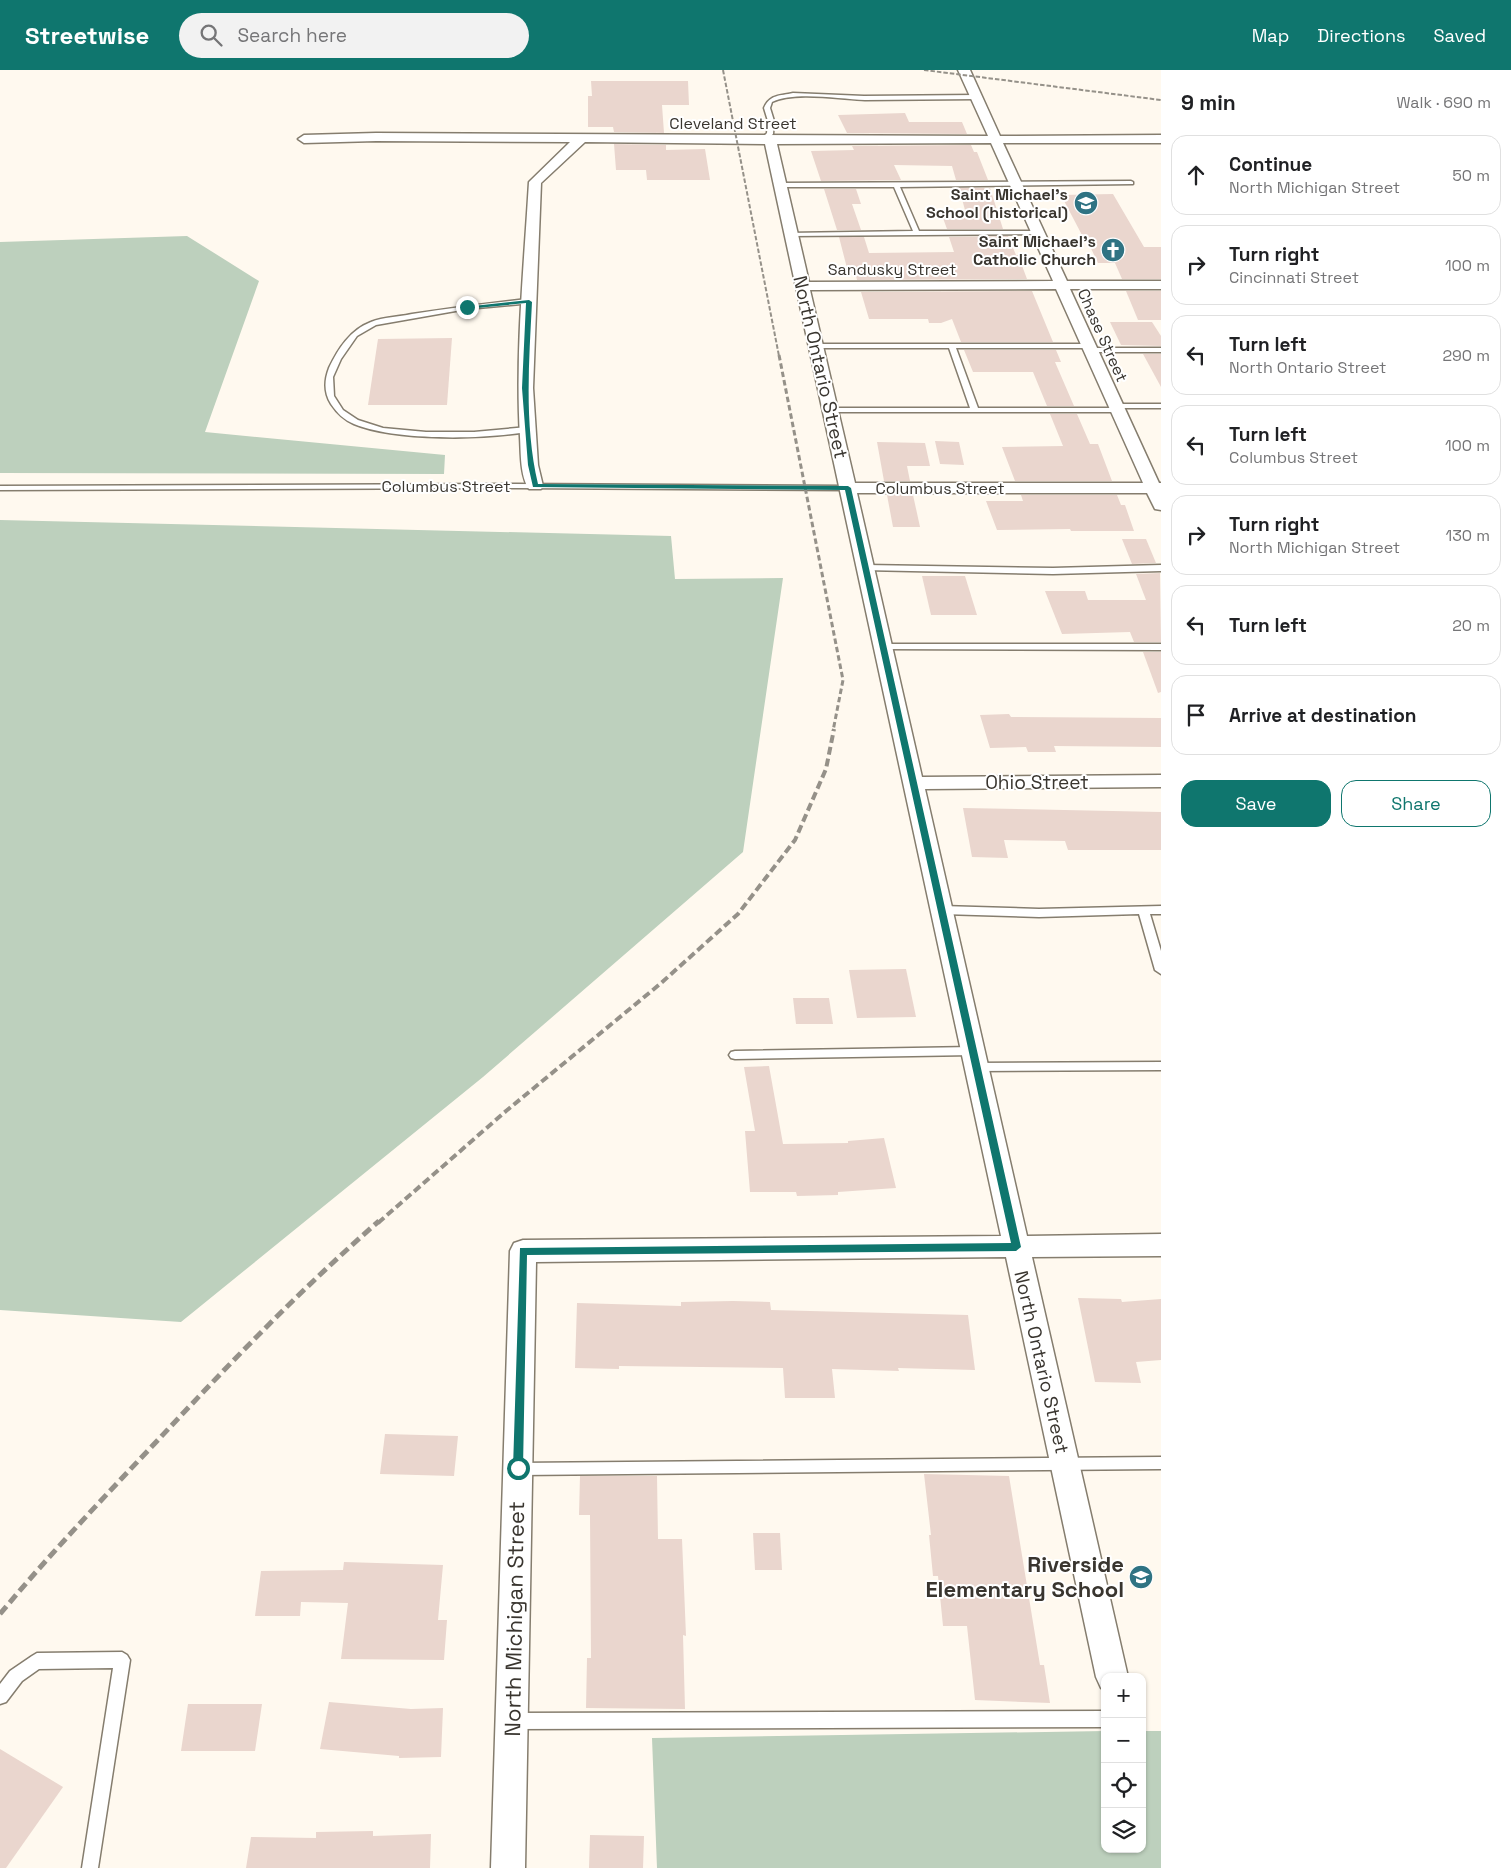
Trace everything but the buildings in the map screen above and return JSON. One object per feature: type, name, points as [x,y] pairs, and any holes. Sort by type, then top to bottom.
[{"type":"street","name":"Chase Street","points":[[964,70],[1117,408],[1157,488],[1161,505]]},
{"type":"street","name":"Cleveland Street","points":[[304,139],[376,137],[767,140],[1161,139]]},
{"type":"street","points":[[535,486],[530,465],[525,388],[535,182],[582,138]]},
{"type":"street","name":"North Ontario Street","points":[[767,140],[780,185],[803,286],[1111,1673]]},
{"type":"street","name":"Sandusky Street","points":[[803,286],[1161,285]]},
{"type":"street","name":"Columbus Street","points":[[848,488],[1157,488]]},
{"type":"street","name":"Ohio Street","points":[[913,782],[1161,781]]},
{"type":"street","points":[[1016,1247],[1161,1245]]},
{"type":"street","name":"North Michigan Street","points":[[508,1868],[523,1251],[1016,1247]]},
{"type":"lane","points":[[767,140],[770,134],[771,121],[767,108],[770,101],[776,98],[794,95],[864,98],[977,97]]},
{"type":"lane","points":[[780,185],[1131,183]]},
{"type":"lane","points":[[896,185],[917,233]]},
{"type":"lane","points":[[791,234],[1038,232]]},
{"type":"lane","points":[[528,429],[474,434],[426,434],[382,430],[355,422],[340,412],[330,396],[328,377],[337,359],[354,334],[374,323],[458,309],[529,302]]},
{"type":"lane","points":[[816,346],[952,346],[1161,350]]},
{"type":"lane","points":[[952,346],[975,410]]},
{"type":"lane","points":[[830,410],[975,410],[1161,406]]},
{"type":"lane","name":"Columbus Street","points":[[0,488],[535,486],[848,488]]},
{"type":"lane","points":[[866,568],[1053,571],[1161,568]]},
{"type":"lane","points":[[883,648],[1161,648]]},
{"type":"lane","points":[[942,910],[1038,912],[1161,910]]},
{"type":"lane","points":[[1143,910],[1161,970]]},
{"type":"lane","points":[[735,1055],[975,1059],[1161,1066]]},
{"type":"lane","points":[[518,1468],[1161,1463]]},
{"type":"lane","points":[[0,1696],[16,1676],[36,1661],[122,1660],[90,1868]]},
{"type":"lane","points":[[512,1721],[1101,1718]]},
{"type":"green space","points":[[187,236],[259,281],[205,432],[445,455],[444,474],[0,473],[0,242]]},
{"type":"green space","points":[[0,520],[671,536],[675,579],[783,578],[743,852],[483,1077],[181,1322],[0,1310]]},
{"type":"green space","name":"Riverside Elementary School","points":[[1101,1731],[1101,1853],[1146,1853],[1146,1731],[1161,1731],[1161,1868],[657,1868],[652,1738]]},
{"type":"railway","points":[[723,70],[779,356]]},
{"type":"railway","points":[[924,70],[1161,100]]},
{"type":"railway","points":[[779,355],[843,680],[833,731]]},
{"type":"railway","points":[[378,1223],[506,1111],[660,984],[738,914],[795,840],[826,769],[834,729]]},
{"type":"railway","points":[[0,1614],[78,1526],[211,1384],[293,1300],[379,1221]]},
{"type":"place","name":"Saint Michael's School (historical)","points":[[1086,203]]},
{"type":"place","name":"Saint Michael's Catholic Church","points":[[1113,250]]},
{"type":"place","name":"Riverside Elementary School","points":[[1141,1577]]},
{"type":"route","points":[[467,307],[529,302],[525,388],[530,465],[535,486],[848,488],[1016,1247],[523,1251],[518,1468]]}]
